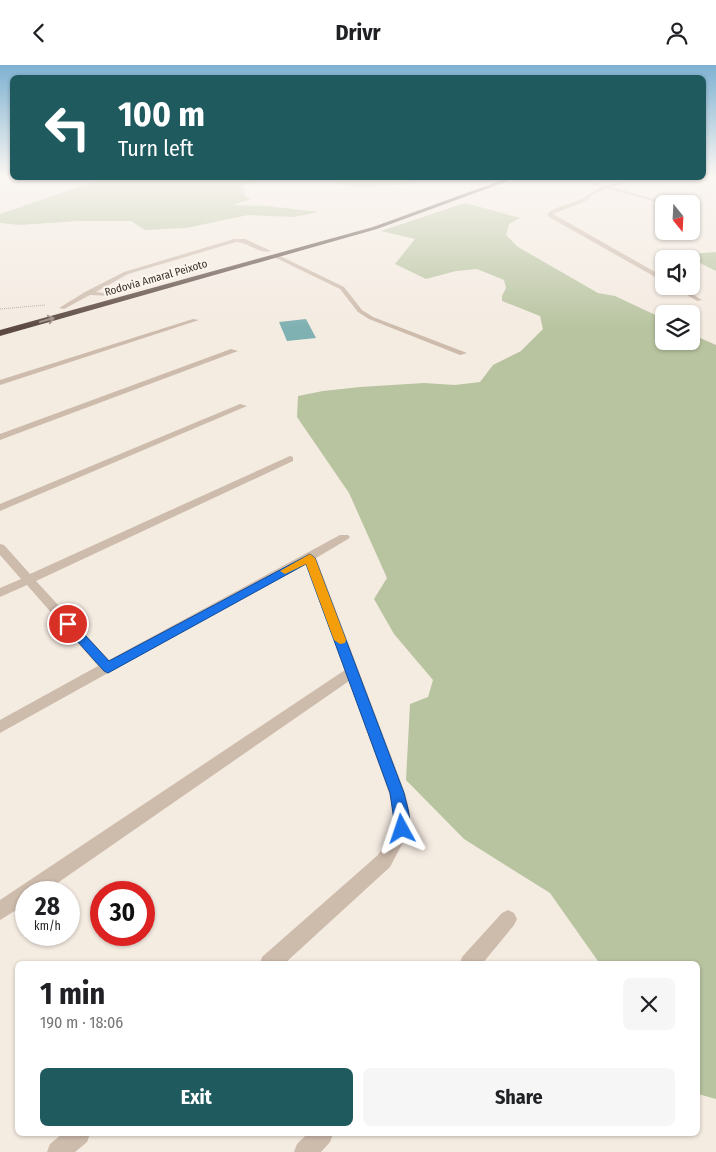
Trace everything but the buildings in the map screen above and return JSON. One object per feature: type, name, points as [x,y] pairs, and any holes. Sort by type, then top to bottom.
[{"type":"highway","name":"Rodovia Amaral Peixoto","points":[[0,325],[358,227]]},
{"type":"highway","name":"Rodovia Amaral Peixoto","points":[[0,333],[379,227]]},
{"type":"street","points":[[570,227],[655,275]]},
{"type":"street","points":[[62,308],[126,273],[238,239],[268,251]]},
{"type":"street","points":[[276,256],[342,288],[360,311],[372,318],[463,353]]},
{"type":"street","points":[[87,293],[110,295]]},
{"type":"street","points":[[692,295],[699,299]]},
{"type":"street","points":[[0,383],[195,320]]},
{"type":"street","points":[[0,437],[234,351]]},
{"type":"street","points":[[0,508],[243,406]]},
{"type":"street","points":[[0,593],[290,459]]},
{"type":"street","points":[[0,727],[310,558],[344,537]]},
{"type":"street","points":[[0,548],[108,668]]},
{"type":"street","points":[[272,961],[384,861],[402,829],[402,814],[397,793],[310,558]]},
{"type":"street","points":[[45,881],[352,672]]},
{"type":"street","points":[[0,911],[15,901]]},
{"type":"street","points":[[472,961],[508,919]]},
{"type":"street","points":[[58,1152],[76,1136]]},
{"type":"street","points":[[305,1152],[320,1136]]},
{"type":"path","points":[[0,309],[71,302]]},
{"type":"green space","points":[[140,227],[192,227],[186,228],[145,230]]},
{"type":"green space","points":[[394,227],[508,227],[506,235],[518,247],[598,293],[615,296],[655,315],[655,350],[700,350],[700,338],[716,345],[716,1099],[700,1095],[700,961],[598,961],[550,893],[464,839],[406,780],[410,704],[428,697],[433,680],[394,634],[374,599],[387,578],[349,493],[297,417],[298,396],[360,387],[424,383],[455,385],[480,382],[493,365],[521,351],[543,329],[540,316],[502,301],[506,288],[504,280],[477,269],[456,271],[426,279],[395,264],[415,239],[381,231]]},
{"type":"green space","points":[[716,252],[716,271],[700,263],[700,253]]},
{"type":"water","points":[[306,319],[316,338],[287,341],[279,322]]},
{"type":"slow traffic","points":[[285,571],[310,558],[340,640]]},
{"type":"route","points":[[68,624],[108,668],[310,558],[397,793],[402,814],[402,829]]}]
